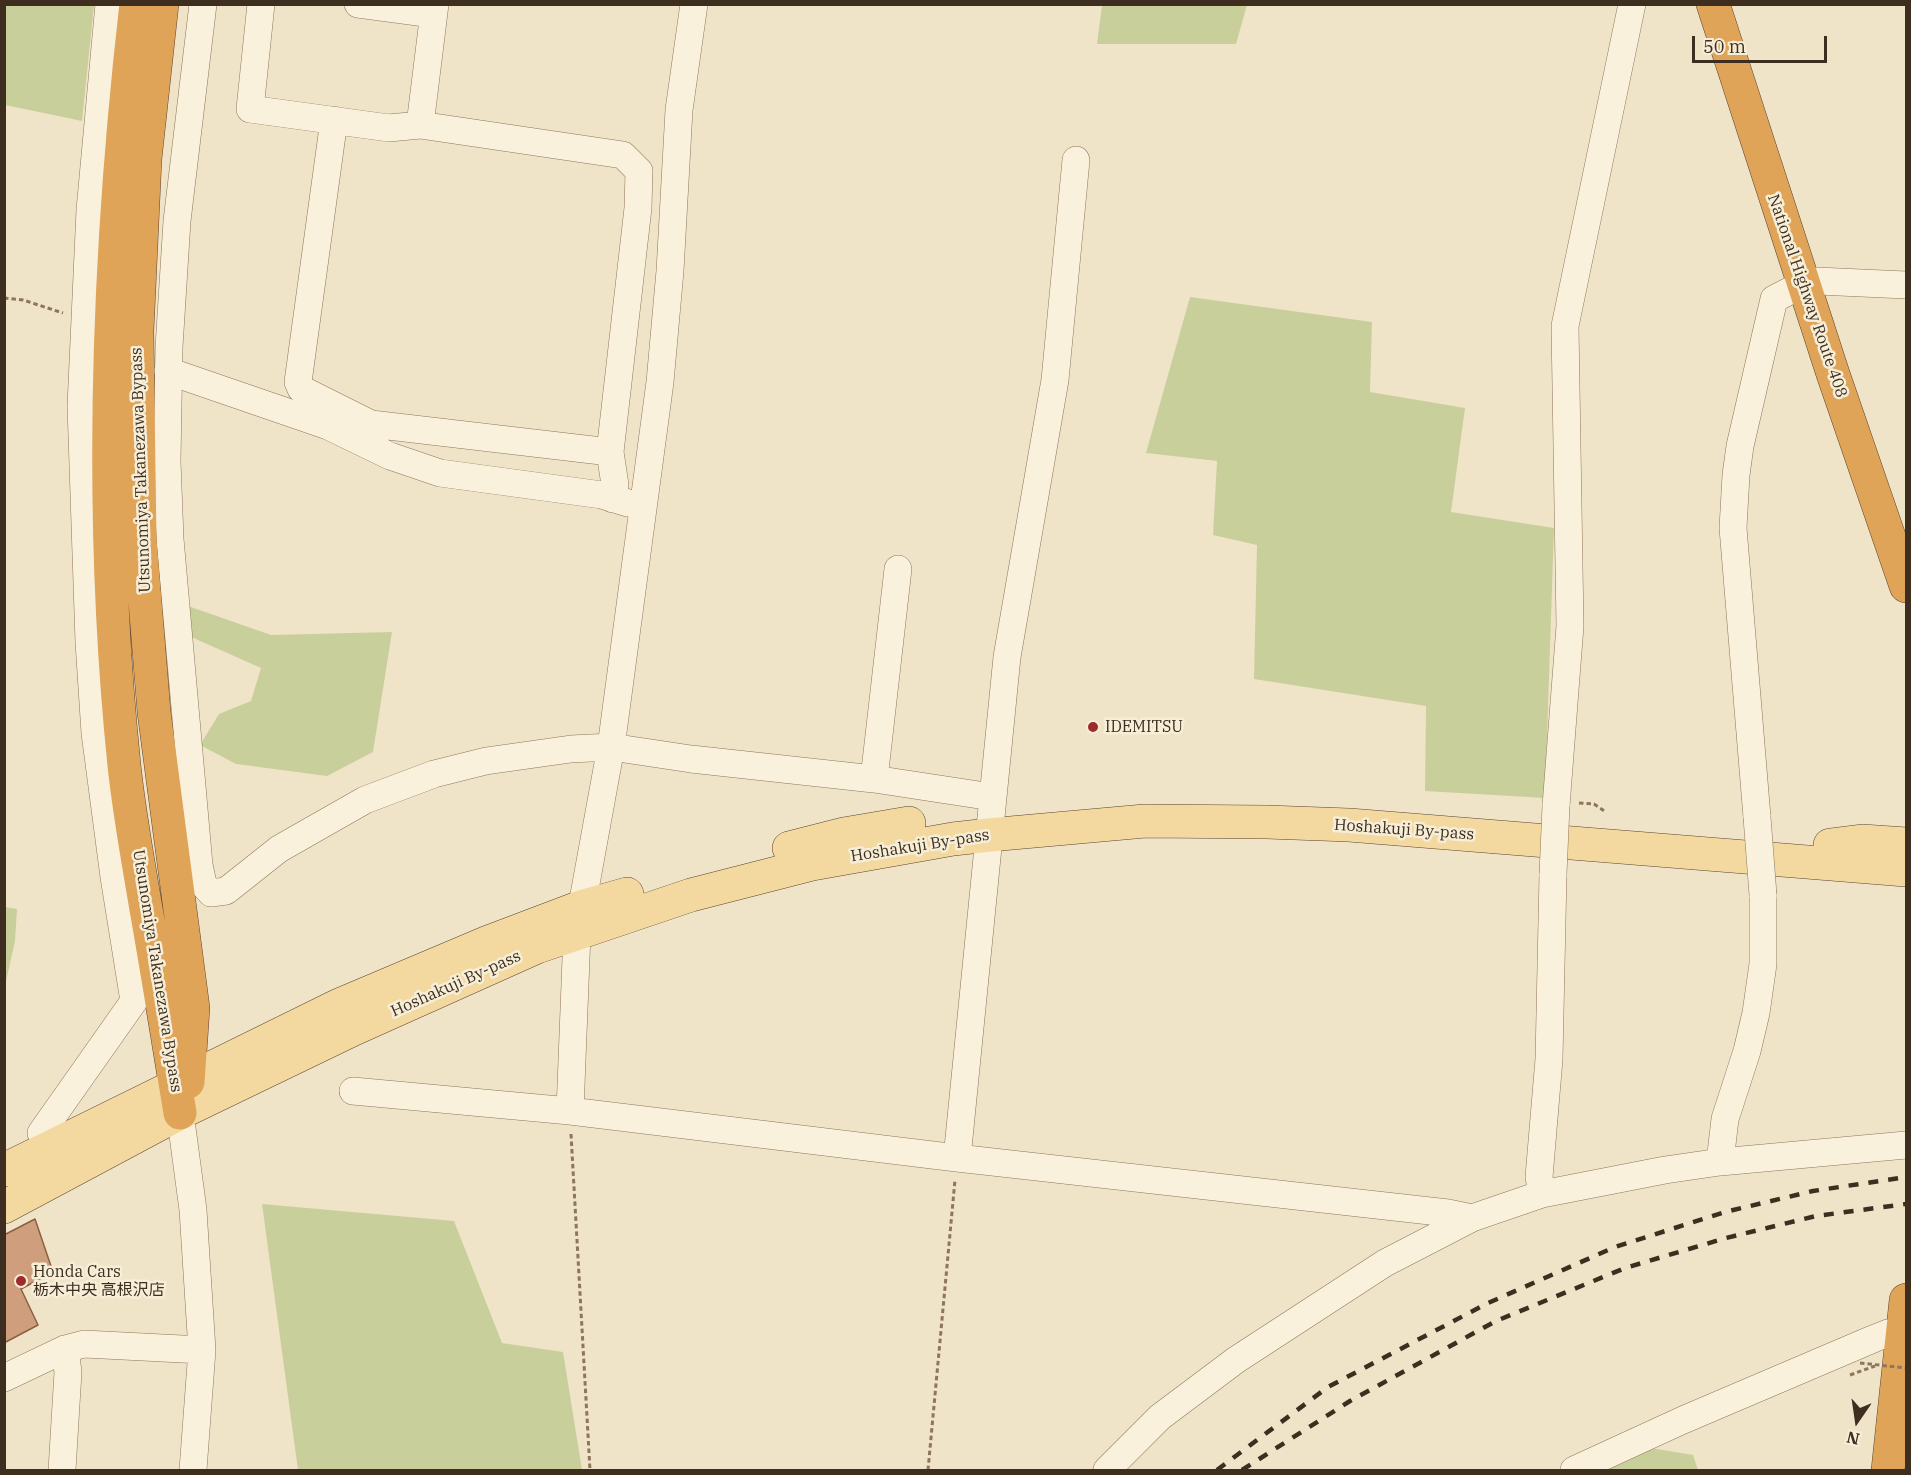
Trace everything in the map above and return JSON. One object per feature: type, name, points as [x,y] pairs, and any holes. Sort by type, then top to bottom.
[{"type":"highway","name":"Utsunomiya Takanezawa Bypass","points":[[136,4],[117,220],[111,347],[108,507],[117,683],[124,767],[181,1092]]},
{"type":"highway","name":"Utsunomiya Takanezawa Bypass","points":[[162,4],[146,159],[137,331],[155,540],[154,712],[193,1008],[181,1092]]},
{"type":"highway","name":"National Highway Route 408","points":[[1713,4],[1803,284],[1906,586]]},
{"type":"highway","points":[[1889,1470],[1905,1321]]},
{"type":"highway","points":[[1889,1470],[1906,1393]]},
{"type":"main road","name":"Hoshakuji By-pass","points":[[4,1170],[181,1092],[364,1025],[537,947],[579,920],[691,895],[812,864],[930,843],[991,815],[1123,802],[1232,800],[1343,805],[1906,853]]},
{"type":"main road","name":"Hoshakuji By-pass","points":[[991,815],[1348,825],[1906,870]]},
{"type":"main road","points":[[1830,845],[1862,841],[1906,844]]},
{"type":"main road","name":"Hoshakuji By-pass","points":[[4,1207],[181,1092]]},
{"type":"street","points":[[41,1133],[135,1000],[114,877],[95,733],[89,642],[81,406],[90,210],[109,4]]},
{"type":"street","points":[[203,4],[177,221],[168,372],[167,461],[155,540],[199,865],[203,884],[211,893],[226,891],[279,849],[365,800],[434,774],[486,760],[571,749],[611,747],[691,759],[874,779],[991,815]]},
{"type":"street","points":[[261,4],[250,110],[389,128],[420,125],[623,155],[639,171],[638,208],[610,452],[615,485],[613,499]]},
{"type":"street","points":[[358,4],[434,10],[420,125]]},
{"type":"street","points":[[570,1112],[579,920],[611,747],[660,382],[670,271],[679,110],[694,4]]},
{"type":"street","points":[[1542,1194],[1539,1177],[1549,1059],[1556,806],[1570,626],[1565,326],[1632,4]]},
{"type":"street","points":[[334,120],[298,382],[301,389],[371,424],[610,452]]},
{"type":"street","points":[[957,1158],[1007,657],[1055,380],[1076,159]]},
{"type":"street","points":[[1720,1162],[1725,1119],[1747,1051],[1756,1013],[1762,964],[1763,895],[1734,538],[1736,475],[1774,299],[1803,284],[1817,280],[1906,285]]},
{"type":"street","points":[[168,372],[328,426],[390,456],[440,473],[602,495],[644,507]]},
{"type":"street","points":[[874,779],[898,569]]},
{"type":"street","points":[[353,1091],[570,1112],[957,1158],[1449,1212],[1472,1218]]},
{"type":"street","points":[[181,1092],[193,1210],[202,1350],[193,1470]]},
{"type":"street","points":[[1107,1470],[1160,1418],[1236,1360],[1385,1263],[1472,1218],[1542,1194],[1665,1170],[1720,1162],[1906,1145]]},
{"type":"street","points":[[1574,1470],[1888,1333],[1905,1321]]},
{"type":"street","points":[[4,1378],[65,1349],[84,1344],[202,1350]]},
{"type":"street","points":[[62,1470],[68,1372],[65,1349]]},
{"type":"path","points":[[4,298],[46,306],[85,322]]},
{"type":"path","points":[[1594,804],[1606,812]]},
{"type":"path","points":[[570,1112],[590,1470]]},
{"type":"path","points":[[928,1470],[957,1158]]},
{"type":"path","points":[[1860,1363],[1906,1368]]},
{"type":"green space","points":[[5,4],[94,5],[82,121],[5,105]]},
{"type":"green space","points":[[1102,4],[1247,5],[1236,44],[1097,44]]},
{"type":"green space","points":[[1190,297],[1372,322],[1370,392],[1465,408],[1451,512],[1554,528],[1545,798],[1425,791],[1426,706],[1254,679],[1257,545],[1213,535],[1217,461],[1146,453]]},
{"type":"green space","points":[[188,606],[271,635],[392,632],[373,752],[327,776],[236,764],[200,745],[219,714],[251,701],[261,668],[189,636]]},
{"type":"green space","points":[[5,907],[17,909],[15,941],[5,986]]},
{"type":"green space","points":[[262,1204],[454,1221],[502,1343],[563,1352],[582,1470],[298,1470]]},
{"type":"green space","points":[[1645,1447],[1693,1455],[1698,1470],[1603,1470]]},
{"type":"building","name":"Honda Cars 栃木中央 高根沢店","points":[[35,1219],[53,1272],[21,1289],[38,1325],[4,1343],[4,1235]]},
{"type":"railway","points":[[1217,1470],[1328,1387],[1488,1303],[1615,1247],[1725,1212],[1813,1191],[1906,1177]]},
{"type":"railway","points":[[1242,1470],[1350,1401],[1496,1321],[1625,1268],[1726,1238],[1816,1216],[1906,1204]]},
{"type":"place","name":"IDEMITSU","points":[[1093,727]]},
{"type":"place","name":"Honda Cars 栃木中央 高根沢店","points":[[21,1281]]}]
